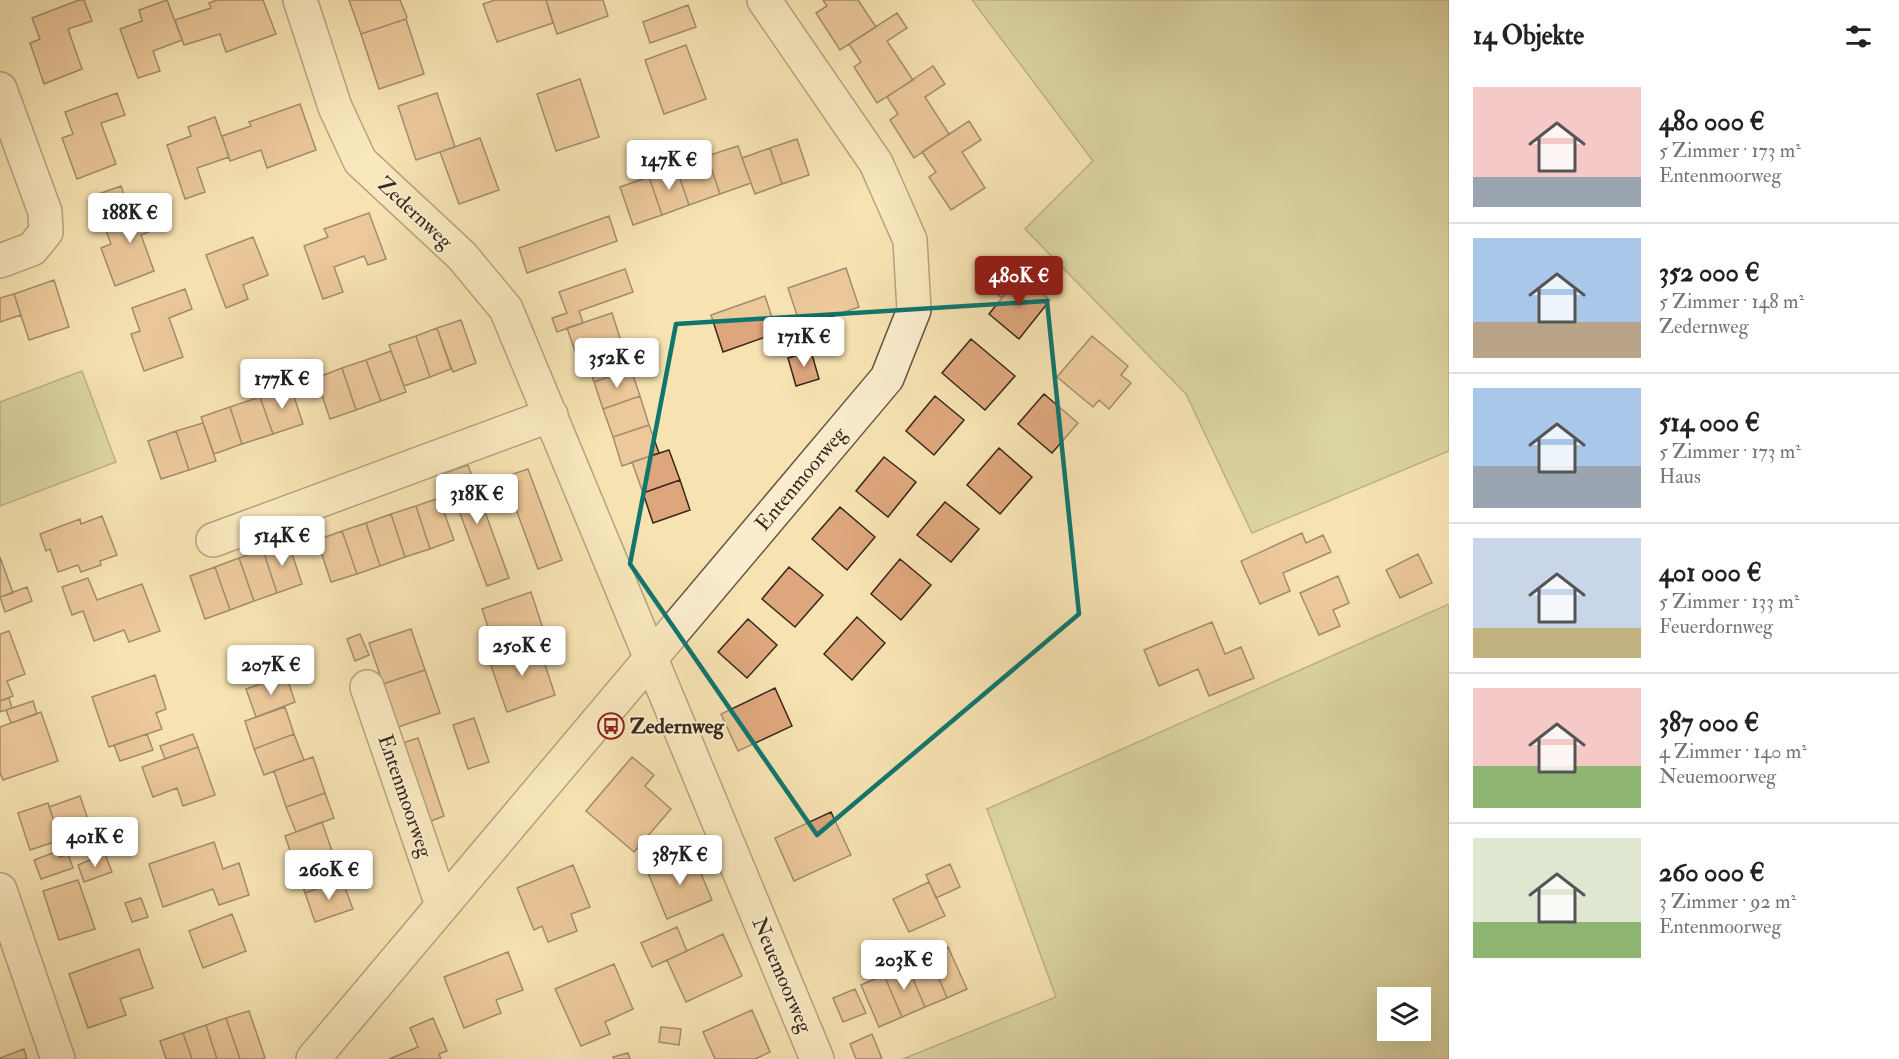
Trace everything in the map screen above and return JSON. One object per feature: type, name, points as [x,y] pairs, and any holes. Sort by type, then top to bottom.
[{"type":"street","name":"Zedernweg","points":[[300,0],[335,107],[360,161],[462,256],[506,309],[652,657]]},
{"type":"street","name":"Entenmoorweg","points":[[313,1059],[887,378],[914,310],[910,240],[876,163],[764,0]]},
{"type":"street","points":[[0,89],[45,212],[46,232],[32,249],[0,261]]},
{"type":"street","points":[[213,540],[551,415]]},
{"type":"street","name":"Neuemoorweg","points":[[652,657],[817,1059]]},
{"type":"street","name":"Entenmoorweg","points":[[367,687],[442,905]]},
{"type":"street","points":[[0,890],[58,1059]]},
{"type":"highlighted area","points":[[1047,301],[1079,614],[817,835],[630,564],[676,324]]},
{"type":"green space","points":[[972,0],[1449,0],[1449,451],[1252,533],[1186,394],[1025,229],[1093,161]]},
{"type":"green space","points":[[82,371],[116,462],[0,506],[0,402]]},
{"type":"green space","points":[[1449,604],[1449,1059],[903,1059],[1056,997],[987,809]]},
{"type":"building","points":[[84,0],[92,21],[68,29],[82,69],[44,84],[30,43],[40,39],[32,18]]},
{"type":"building","points":[[167,0],[182,40],[153,51],[160,71],[138,78],[120,29],[142,21],[139,10]]},
{"type":"building","points":[[217,0],[263,0],[276,34],[226,52],[220,34],[184,45],[175,20],[211,8],[209,3]]},
{"type":"building","points":[[349,0],[400,0],[407,17],[361,34]]},
{"type":"building","points":[[495,0],[546,0],[553,23],[497,42],[483,4]]},
{"type":"building","points":[[546,0],[603,0],[608,16],[557,34]]},
{"type":"building","points":[[823,0],[858,0],[876,27],[840,50],[816,13],[827,6]]},
{"type":"building","points":[[688,5],[696,27],[650,43],[643,22]]},
{"type":"building","points":[[897,13],[907,28],[887,41],[913,80],[877,103],[854,67],[861,62],[849,44]]},
{"type":"building","points":[[406,19],[424,74],[379,89],[361,34]]},
{"type":"building","points":[[686,45],[706,99],[664,114],[645,60]]},
{"type":"building","points":[[933,66],[945,84],[925,97],[949,134],[914,158],[890,120],[898,114],[887,97]]},
{"type":"building","points":[[580,79],[599,137],[556,151],[537,94]]},
{"type":"building","points":[[117,93],[125,115],[101,123],[116,164],[77,179],[62,138],[73,134],[65,112]]},
{"type":"building","points":[[437,93],[455,147],[416,160],[398,106]]},
{"type":"building","points":[[300,104],[316,150],[267,168],[261,150],[230,161],[222,136],[251,126],[249,122]]},
{"type":"building","points":[[215,117],[229,157],[197,168],[205,192],[185,199],[167,145],[191,136],[188,127]]},
{"type":"building","points":[[969,121],[981,140],[962,152],[985,188],[951,210],[929,177],[936,172],[922,152]]},
{"type":"building","points":[[480,138],[499,190],[459,204],[440,152]]},
{"type":"building","points":[[797,139],[809,175],[782,184],[770,148]]},
{"type":"building","points":[[738,146],[751,183],[720,194],[707,156]]},
{"type":"building","points":[[770,148],[782,184],[755,194],[742,158]]},
{"type":"building","points":[[707,156],[720,194],[689,205],[676,167]]},
{"type":"building","points":[[676,167],[689,205],[662,215],[649,177]]},
{"type":"building","points":[[649,177],[662,215],[633,225],[620,187]]},
{"type":"building","points":[[121,186],[130,212],[103,222],[93,196]]},
{"type":"building","points":[[155,203],[164,226],[141,235],[154,271],[115,286],[101,248],[111,244],[103,222]]},
{"type":"building","points":[[369,213],[386,259],[368,265],[364,256],[334,267],[343,292],[323,299],[304,246],[328,237],[324,229]]},
{"type":"building","points":[[609,216],[617,241],[527,273],[519,248]]},
{"type":"building","points":[[253,237],[268,275],[243,285],[248,299],[226,308],[206,255]]},
{"type":"building","points":[[1012,262],[1024,271],[1002,298],[990,288]]},
{"type":"building","points":[[846,268],[859,307],[801,327],[788,288]]},
{"type":"building","points":[[625,269],[633,292],[579,311],[583,323],[557,332],[552,318],[567,313],[559,292]]},
{"type":"building","points":[[1020,276],[1050,300],[1019,339],[989,314]]},
{"type":"building","points":[[54,280],[69,327],[29,340],[14,294]]},
{"type":"building","points":[[185,289],[192,309],[169,318],[183,357],[144,371],[131,334],[140,331],[132,308]]},
{"type":"building","points":[[14,294],[21,315],[0,322],[0,298]]},
{"type":"building","points":[[765,296],[777,333],[723,352],[711,315]]},
{"type":"building","points":[[612,313],[620,338],[576,354],[567,328]]},
{"type":"building","points":[[461,320],[476,363],[453,372],[437,328]]},
{"type":"building","points":[[437,328],[451,369],[430,377],[416,336]]},
{"type":"building","points":[[416,336],[430,377],[404,386],[389,345]]},
{"type":"building","points":[[1092,336],[1128,366],[1121,375],[1131,383],[1109,409],[1099,400],[1093,407],[1057,377]]},
{"type":"building","points":[[620,338],[631,369],[594,382],[583,351]]},
{"type":"building","points":[[971,339],[1015,376],[985,410],[942,373]]},
{"type":"building","points":[[391,351],[406,392],[381,401],[366,360]]},
{"type":"building","points":[[811,351],[819,379],[796,386],[788,358]]},
{"type":"building","points":[[366,360],[381,401],[356,410],[342,368]]},
{"type":"building","points":[[342,368],[356,410],[330,419],[316,378]]},
{"type":"building","points":[[631,369],[640,396],[603,409],[594,382]]},
{"type":"building","points":[[291,387],[303,424],[273,434],[260,397]]},
{"type":"building","points":[[1044,394],[1078,423],[1052,453],[1018,424]]},
{"type":"building","points":[[640,396],[649,425],[613,437],[603,409]]},
{"type":"building","points":[[935,396],[964,420],[934,455],[906,431]]},
{"type":"building","points":[[260,397],[273,434],[242,444],[230,407]]},
{"type":"building","points":[[230,407],[242,444],[214,454],[201,417]]},
{"type":"building","points":[[203,423],[216,461],[189,470],[176,431]]},
{"type":"building","points":[[649,425],[659,453],[622,466],[613,437]]},
{"type":"building","points":[[176,431],[189,470],[161,479],[148,441]]},
{"type":"building","points":[[999,448],[1032,477],[1000,514],[967,485]]},
{"type":"building","points":[[669,450],[680,480],[643,493],[632,462]]},
{"type":"building","points":[[884,457],[916,482],[888,517],[856,491]]},
{"type":"building","points":[[468,465],[509,578],[487,586],[445,473]]},
{"type":"building","points":[[528,469],[562,560],[538,569],[504,477]]},
{"type":"building","points":[[680,480],[690,510],[653,523],[643,493]]},
{"type":"building","points":[[439,498],[454,540],[430,549],[416,506]]},
{"type":"building","points":[[945,502],[979,529],[951,562],[917,535]]},
{"type":"building","points":[[416,506],[430,549],[405,557],[391,514]]},
{"type":"building","points":[[840,507],[875,537],[847,570],[812,539]]},
{"type":"building","points":[[391,514],[405,557],[380,566],[366,523]]},
{"type":"building","points":[[102,516],[117,555],[100,561],[101,565],[81,572],[78,565],[58,572],[50,549],[46,551],[40,534],[80,519],[81,524]]},
{"type":"building","points":[[366,523],[380,566],[357,574],[342,531]]},
{"type":"building","points":[[342,531],[357,574],[331,582],[317,540]]},
{"type":"building","points":[[1302,533],[1306,543],[1323,535],[1331,552],[1283,573],[1290,591],[1260,604],[1241,561]]},
{"type":"building","points":[[288,541],[302,584],[277,593],[263,550]]},
{"type":"building","points":[[263,550],[277,593],[254,601],[239,558]]},
{"type":"building","points":[[1418,554],[1432,583],[1400,598],[1386,570]]},
{"type":"building","points":[[0,557],[13,593],[0,597]]},
{"type":"building","points":[[239,558],[254,601],[230,610],[215,567]]},
{"type":"building","points":[[900,559],[931,585],[901,620],[871,594]]},
{"type":"building","points":[[215,567],[230,610],[205,619],[190,576]]},
{"type":"building","points":[[789,567],[823,595],[795,627],[762,599]]},
{"type":"building","points":[[1338,576],[1349,603],[1333,610],[1340,626],[1319,635],[1300,593]]},
{"type":"building","points":[[88,578],[97,600],[142,584],[160,631],[129,642],[124,630],[94,641],[83,611],[72,615],[62,587]]},
{"type":"building","points":[[27,587],[32,601],[5,612],[0,597]]},
{"type":"building","points":[[531,592],[547,641],[498,657],[482,609]]},
{"type":"building","points":[[857,617],[885,643],[852,680],[824,654]]},
{"type":"building","points":[[748,619],[777,645],[747,678],[718,652]]},
{"type":"building","points":[[1212,622],[1225,654],[1241,647],[1254,678],[1209,696],[1198,669],[1159,686],[1144,650]]},
{"type":"building","points":[[411,629],[425,670],[383,684],[369,643]]},
{"type":"building","points":[[9,631],[25,674],[7,681],[13,696],[0,701],[0,634]]},
{"type":"building","points":[[360,634],[369,655],[355,661],[347,639]]},
{"type":"building","points":[[538,643],[555,695],[507,712],[489,660]]},
{"type":"building","points":[[425,670],[440,713],[398,727],[383,684]]},
{"type":"building","points":[[155,675],[166,709],[156,713],[162,729],[109,747],[92,697]]},
{"type":"building","points":[[286,675],[295,702],[256,717],[246,689]]},
{"type":"building","points":[[775,688],[792,726],[738,751],[721,714]]},
{"type":"building","points":[[9,698],[12,708],[0,712],[0,701]]},
{"type":"building","points":[[33,701],[37,714],[11,723],[6,710]]},
{"type":"building","points":[[285,707],[294,734],[254,749],[245,721]]},
{"type":"building","points":[[41,712],[58,761],[3,780],[0,773],[0,727]]},
{"type":"building","points":[[474,718],[489,762],[468,769],[453,725]]},
{"type":"building","points":[[147,734],[153,750],[120,761],[114,745]]},
{"type":"building","points":[[193,734],[198,747],[165,759],[160,746]]},
{"type":"building","points":[[294,734],[304,760],[264,775],[254,749]]},
{"type":"building","points":[[418,738],[444,816],[423,824],[396,745]]},
{"type":"building","points":[[198,747],[215,795],[183,806],[177,788],[153,797],[142,767]]},
{"type":"building","points":[[313,757],[325,793],[286,807],[274,771]]},
{"type":"building","points":[[632,757],[654,775],[645,786],[671,809],[634,852],[586,811]]},
{"type":"building","points":[[325,793],[334,818],[296,832],[286,807]]},
{"type":"building","points":[[80,796],[93,834],[62,844],[49,807]]},
{"type":"building","points":[[48,803],[60,840],[30,850],[18,813]]},
{"type":"building","points":[[831,812],[851,855],[794,881],[775,838]]},
{"type":"building","points":[[322,822],[333,854],[296,868],[285,836]]},
{"type":"building","points":[[214,842],[223,869],[239,863],[249,895],[219,905],[213,889],[163,907],[149,864]]},
{"type":"building","points":[[657,842],[669,864],[648,873],[643,858]]},
{"type":"building","points":[[58,851],[60,857],[68,854],[73,868],[41,879],[34,860]]},
{"type":"building","points":[[105,854],[112,872],[84,882],[78,865]]},
{"type":"building","points":[[333,854],[342,880],[305,893],[296,868]]},
{"type":"building","points":[[693,854],[712,900],[667,919],[648,873]]},
{"type":"building","points":[[950,864],[960,887],[936,898],[926,875]]},
{"type":"building","points":[[573,865],[590,907],[571,914],[577,931],[548,942],[542,926],[534,930],[517,888]]},
{"type":"building","points":[[78,880],[95,929],[59,940],[43,891]]},
{"type":"building","points":[[342,880],[353,909],[315,922],[305,893]]},
{"type":"building","points":[[929,882],[945,916],[909,932],[893,899]]},
{"type":"building","points":[[141,898],[148,917],[132,922],[125,903]]},
{"type":"building","points":[[232,914],[246,951],[203,968],[189,931]]},
{"type":"building","points":[[677,927],[687,951],[652,967],[641,943]]},
{"type":"building","points":[[723,934],[742,976],[686,1002],[667,960]]},
{"type":"building","points":[[948,947],[967,989],[947,998],[929,955]]},
{"type":"building","points":[[139,949],[153,988],[120,999],[126,1015],[88,1028],[69,974]]},
{"type":"building","points":[[508,952],[523,990],[496,1000],[501,1013],[464,1028],[444,977]]},
{"type":"building","points":[[929,955],[947,998],[925,1007],[907,965]]},
{"type":"building","points":[[614,964],[633,1009],[605,1022],[610,1034],[581,1046],[555,989]]},
{"type":"building","points":[[907,965],[925,1007],[902,1017],[884,975]]},
{"type":"building","points":[[884,975],[902,1017],[879,1027],[861,985]]},
{"type":"building","points":[[855,989],[866,1013],[843,1022],[833,998]]},
{"type":"building","points":[[752,1010],[770,1052],[755,1059],[715,1059],[703,1032]]},
{"type":"building","points":[[249,1011],[265,1058],[262,1059],[240,1059],[226,1018]]},
{"type":"building","points":[[226,1018],[240,1059],[217,1059],[206,1025]]},
{"type":"building","points":[[433,1018],[447,1051],[439,1054],[441,1059],[389,1059],[418,1047],[410,1028]]},
{"type":"building","points":[[206,1025],[217,1059],[192,1059],[183,1033]]},
{"type":"building","points":[[661,1027],[681,1029],[679,1045],[659,1042]]},
{"type":"building","points":[[183,1033],[192,1059],[166,1059],[160,1041]]},
{"type":"building","points":[[872,1034],[882,1059],[856,1059],[850,1044]]},
{"type":"building","points":[[24,1049],[27,1059],[0,1059],[0,1058]]},
{"type":"building","points":[[628,1053],[630,1059],[614,1059],[613,1057]]},
{"type":"place","name":"Zedernweg","points":[[611,726]]}]
